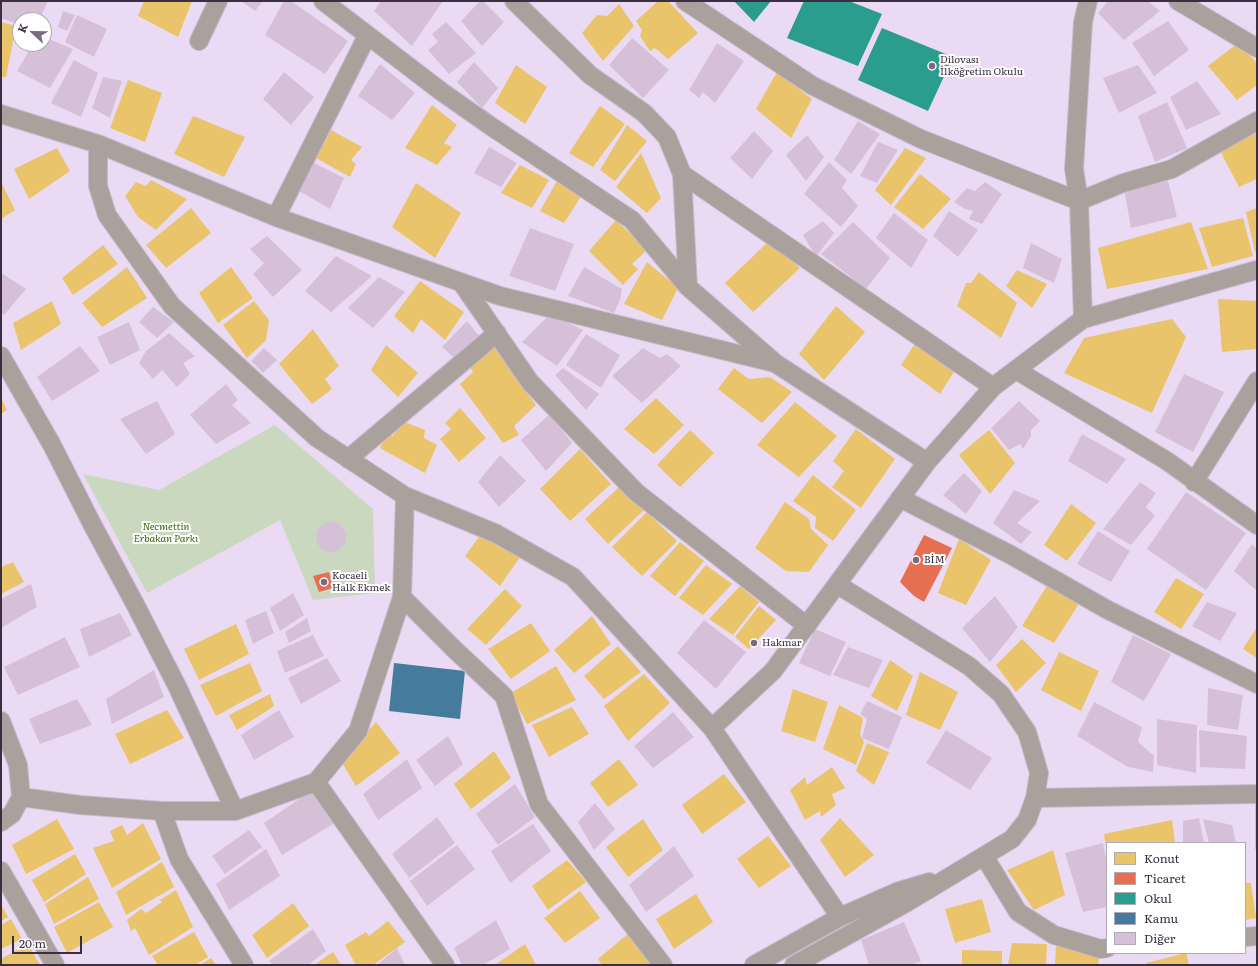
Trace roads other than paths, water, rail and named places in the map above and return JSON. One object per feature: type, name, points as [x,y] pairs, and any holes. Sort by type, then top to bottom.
[{"type":"street","points":[[199,41],[218,1]]},
{"type":"street","points":[[323,1],[442,92],[632,220],[688,287],[775,363],[926,462]]},
{"type":"street","points":[[514,1],[590,75],[644,113],[667,137],[682,174],[688,287]]},
{"type":"street","points":[[685,1],[813,86],[920,139],[1079,201],[1123,183],[1172,170],[1257,120]]},
{"type":"street","points":[[1083,320],[1079,201],[1074,169],[1083,22],[1088,1]]},
{"type":"street","points":[[1178,1],[1257,48]]},
{"type":"street","points":[[276,217],[367,36]]},
{"type":"street","points":[[1,114],[98,144],[276,217],[500,296],[775,363]]},
{"type":"street","points":[[98,144],[98,186],[107,216],[172,306],[317,438],[348,459],[406,496],[495,533],[573,577],[712,728],[840,917]]},
{"type":"street","points":[[682,174],[993,387]]},
{"type":"street","points":[[712,728],[773,672],[838,585],[926,462],[993,387],[1083,320],[1160,296],[1257,270]]},
{"type":"street","points":[[461,282],[530,382],[636,492],[807,626]]},
{"type":"street","points":[[348,459],[496,333]]},
{"type":"street","points":[[1,356],[52,446],[139,611],[177,686],[235,811]]},
{"type":"street","points":[[1016,370],[1167,461],[1194,482],[1257,525]]},
{"type":"street","points":[[1194,482],[1257,382]]},
{"type":"street","points":[[21,797],[80,805],[162,811],[235,811],[316,782],[358,731],[402,597],[406,496]]},
{"type":"street","points":[[900,498],[1011,555],[1108,610],[1257,684]]},
{"type":"street","points":[[794,965],[957,874],[1012,839],[1027,820],[1035,798],[1039,774],[1027,732],[1000,694],[969,666],[838,585]]},
{"type":"street","points":[[402,597],[504,696],[539,804],[664,965]]},
{"type":"street","points":[[1,721],[18,765],[21,797],[12,814],[1,822]]},
{"type":"street","points":[[316,782],[445,965]]},
{"type":"street","points":[[1035,798],[1257,794]]},
{"type":"street","points":[[162,811],[179,859],[244,965]]},
{"type":"street","points":[[984,856],[1018,912],[1054,935],[1100,949],[1106,948]]},
{"type":"street","points":[[1,871],[55,965]]},
{"type":"street","points":[[754,965],[840,917],[899,891],[957,874]]},
{"type":"street","points":[[1246,937],[1257,936]]},
{"type":"place","name":"Dilovası İlköğretim Okulu","points":[[932,66]]},
{"type":"place","name":"BİM","points":[[916,560]]},
{"type":"place","name":"Kocaeli Halk Ekmek","points":[[324,582]]},
{"type":"place","name":"Hakmar","points":[[754,643]]},
{"type":"park label","name":"Necmettin Erbakan Parkı","points":[[166,532]]}]
